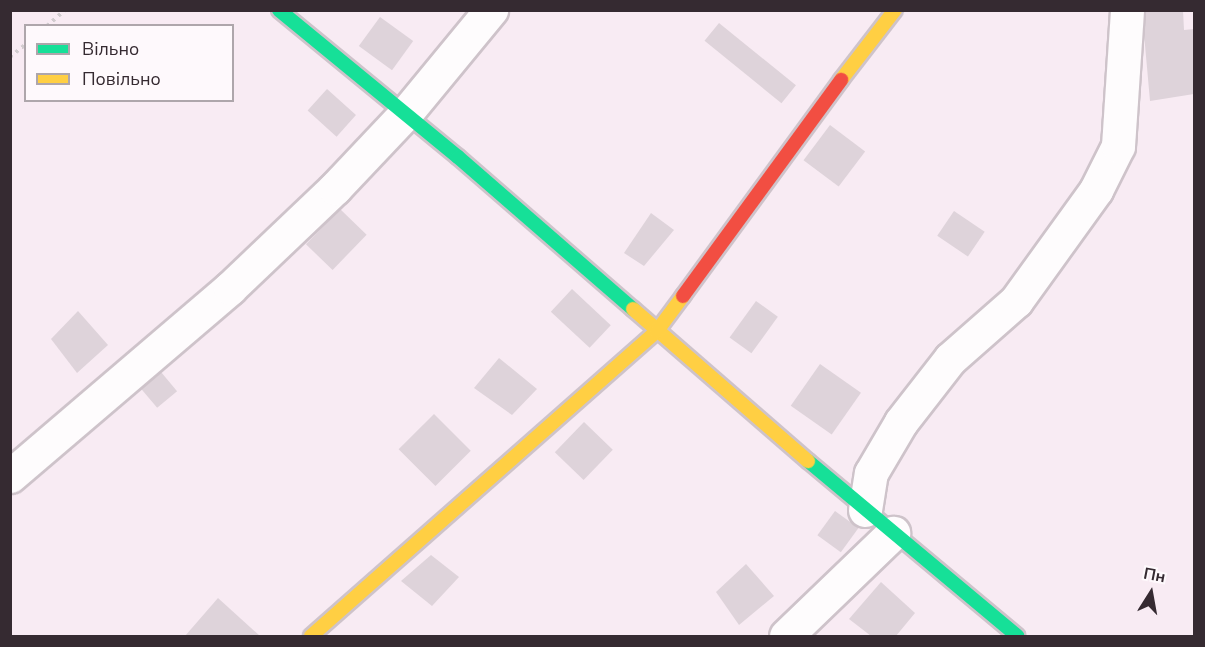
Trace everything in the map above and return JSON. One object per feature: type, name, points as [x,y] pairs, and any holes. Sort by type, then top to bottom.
[{"type":"street","points":[[279,10],[406,113],[865,510],[1017,636]]},
{"type":"street","points":[[10,476],[230,288],[335,188],[406,113],[491,10]]},
{"type":"street","points":[[311,636],[657,331],[802,130],[895,10]]},
{"type":"street","points":[[865,510],[871,473],[901,422],[950,359],[1016,301],[1096,190],[1118,146],[1127,10]]},
{"type":"street","points":[[786,636],[893,533]]},
{"type":"path","points":[[49,24],[65,10]]},
{"type":"path","points":[[10,57],[24,46]]},
{"type":"building","points":[[1146,10],[1183,10],[1184,30],[1194,29],[1194,94],[1150,101],[1144,34]]},
{"type":"building","points":[[380,17],[413,41],[392,70],[359,46]]},
{"type":"building","points":[[719,23],[796,85],[781,103],[705,41]]},
{"type":"building","points":[[327,89],[356,115],[337,137],[308,111]]},
{"type":"building","points":[[830,125],[865,151],[839,187],[804,160]]},
{"type":"building","points":[[340,209],[367,235],[333,270],[306,244]]},
{"type":"building","points":[[954,211],[985,232],[968,257],[937,236]]},
{"type":"building","points":[[651,213],[674,230],[644,266],[624,253]]},
{"type":"building","points":[[572,289],[611,325],[590,348],[551,312]]},
{"type":"building","points":[[756,301],[778,317],[751,353],[730,337]]},
{"type":"building","points":[[78,311],[108,345],[77,373],[51,339]]},
{"type":"building","points":[[499,358],[537,389],[512,415],[474,388]]},
{"type":"building","points":[[820,364],[861,393],[832,434],[791,406]]},
{"type":"building","points":[[161,372],[177,391],[157,408],[141,389]]},
{"type":"building","points":[[434,414],[471,451],[435,486],[399,449]]},
{"type":"building","points":[[584,422],[613,450],[584,480],[555,452]]},
{"type":"building","points":[[835,511],[858,528],[841,552],[817,535]]},
{"type":"building","points":[[431,555],[459,577],[432,606],[401,581]]},
{"type":"building","points":[[746,564],[774,596],[739,625],[716,592]]},
{"type":"building","points":[[881,582],[915,613],[896,636],[871,636],[849,619]]},
{"type":"building","points":[[218,598],[260,636],[185,636]]},
{"type":"traffic: fast","points":[[279,10],[458,157],[633,309]]},
{"type":"traffic: fast","points":[[808,461],[1017,636]]},
{"type":"traffic: slow","points":[[841,80],[895,10]]},
{"type":"traffic: slow","points":[[311,636],[657,331],[683,296]]},
{"type":"traffic: slow","points":[[633,309],[808,461]]},
{"type":"traffic: jam","points":[[683,296],[841,80]]}]
